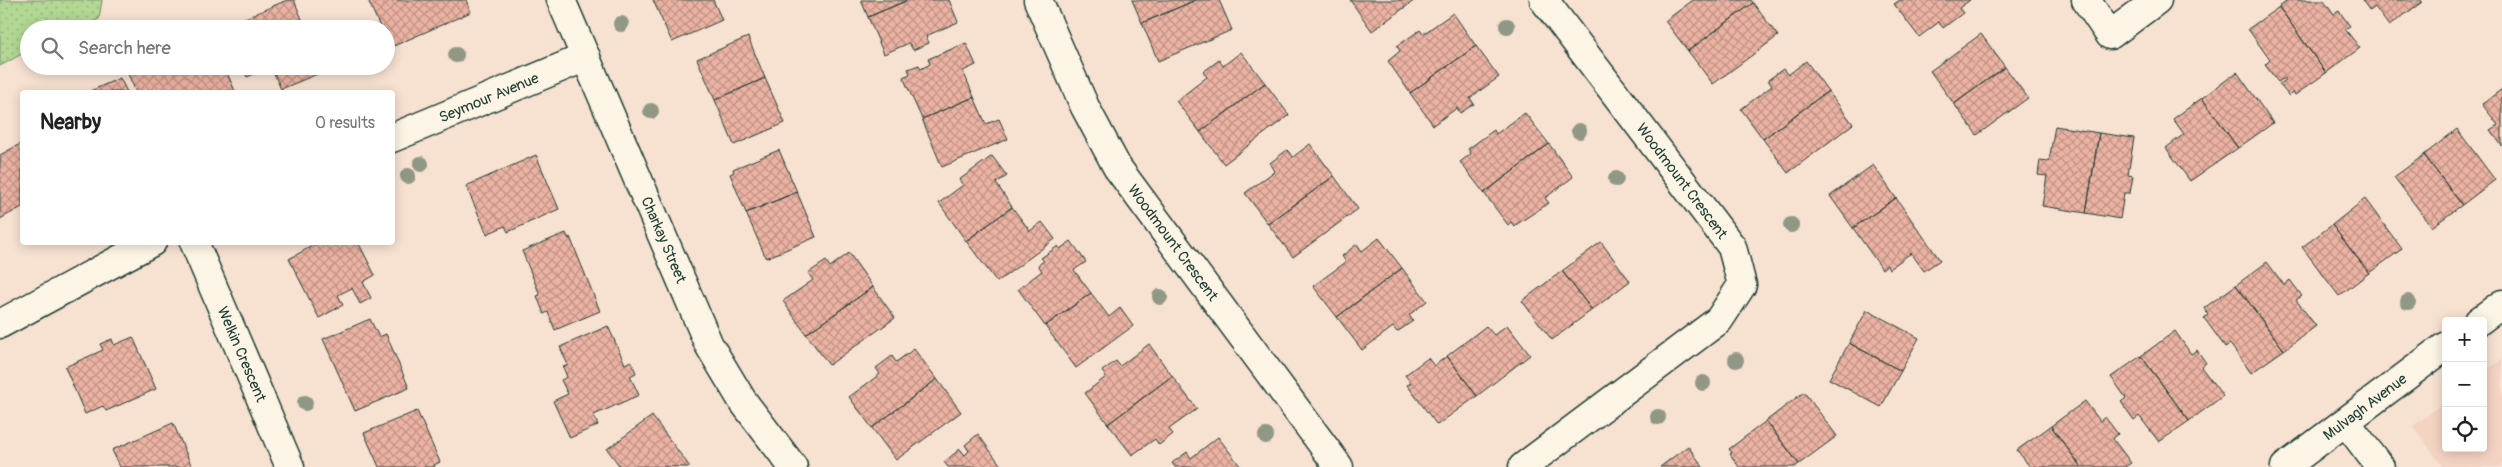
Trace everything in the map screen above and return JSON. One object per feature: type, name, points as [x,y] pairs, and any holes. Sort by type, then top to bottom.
[{"type":"street","name":"Charkay Street","points":[[561,0],[709,345],[742,400],[793,467]]},
{"type":"street","name":"Woodmount Crescent","points":[[1038,0],[1085,107],[1116,167],[1339,467]]},
{"type":"street","name":"Woodmount Crescent","points":[[1523,467],[1719,320],[1742,285],[1732,247],[1544,0]]},
{"type":"street","points":[[2086,0],[2110,35],[2157,0]]},
{"type":"street","name":"Seymour Avenue","points":[[395,137],[586,57]]},
{"type":"street","points":[[0,324],[146,245]]},
{"type":"street","name":"Welkin Crescent","points":[[195,245],[290,467]]},
{"type":"street","points":[[2484,317],[2502,304]]},
{"type":"street","name":"Mulvagh Avenue","points":[[2285,467],[2442,349]]},
{"type":"street","points":[[2346,422],[2380,467]]},
{"type":"shaded area","points":[[2502,359],[2502,467],[2443,467],[2413,426],[2442,404],[2442,452],[2487,452],[2487,370]]},
{"type":"green space","points":[[0,0],[102,0],[99,19],[97,20],[20,20],[20,55],[0,66]]},
{"type":"building","points":[[287,0],[294,0],[302,20],[244,20]]},
{"type":"building","points":[[368,0],[466,0],[471,12],[395,45],[395,20],[377,20]]},
{"type":"building","points":[[653,0],[713,0],[722,20],[672,42]]},
{"type":"building","points":[[861,0],[908,0],[868,17]]},
{"type":"building","points":[[908,0],[949,0],[958,22],[926,36],[929,43],[913,50],[909,43],[884,54],[868,17]]},
{"type":"building","points":[[1132,0],[1196,0],[1142,23]]},
{"type":"building","points":[[1196,0],[1219,0],[1232,30],[1158,61],[1142,23]]},
{"type":"building","points":[[1350,0],[1415,0],[1372,31]]},
{"type":"building","points":[[1693,0],[1751,0],[1753,3],[1688,51],[1665,21]]},
{"type":"building","points":[[1900,0],[1970,0],[1959,8],[1963,13],[1943,28],[1939,22],[1919,37],[1894,4]]},
{"type":"building","points":[[2289,0],[2324,0],[2334,14],[2339,11],[2350,26],[2345,29],[2360,48],[2326,73],[2279,7]]},
{"type":"building","points":[[2362,0],[2421,0],[2422,2],[2389,26],[2375,7],[2370,11]]},
{"type":"building","points":[[1753,3],[1778,36],[1713,84],[1688,51]]},
{"type":"building","points":[[2279,7],[2326,73],[2295,95],[2293,92],[2289,96],[2279,84],[2285,80],[2284,78],[2278,82],[2265,65],[2270,60],[2248,29]]},
{"type":"building","points":[[1453,13],[1476,46],[1410,93],[1388,61],[1400,51],[1397,46],[1420,30],[1423,34]]},
{"type":"building","points":[[1981,34],[2005,67],[1954,104],[1930,71]]},
{"type":"building","points":[[748,37],[765,78],[715,100],[697,59]]},
{"type":"building","points":[[966,43],[976,65],[963,71],[974,97],[922,119],[903,77],[910,74],[908,69],[919,65],[921,69],[930,64],[928,59]]},
{"type":"building","points":[[1476,46],[1499,77],[1470,98],[1474,104],[1460,113],[1457,108],[1433,125],[1410,93]]},
{"type":"building","points":[[1241,52],[1265,83],[1200,132],[1176,101],[1207,77],[1203,72],[1219,60],[1223,66]]},
{"type":"building","points":[[1806,61],[1828,91],[1763,139],[1741,109],[1772,86],[1768,80],[1783,69],[1788,75]]},
{"type":"building","points":[[2005,67],[2028,98],[1977,135],[1954,104]]},
{"type":"building","points":[[2237,72],[2273,123],[2238,148],[2202,98]]},
{"type":"building","points":[[128,75],[228,75],[235,90],[135,90]]},
{"type":"building","points":[[275,75],[315,75],[281,89]]},
{"type":"building","points":[[120,78],[126,90],[93,90]]},
{"type":"building","points":[[765,78],[785,123],[734,145],[715,100]]},
{"type":"building","points":[[1265,83],[1289,115],[1224,164],[1200,132]]},
{"type":"building","points":[[2502,89],[2502,146],[2490,130],[2498,125],[2482,104]]},
{"type":"building","points":[[1828,91],[1853,124],[1788,173],[1763,139]]},
{"type":"building","points":[[974,97],[986,124],[999,119],[1008,139],[942,167],[922,119]]},
{"type":"building","points":[[2202,98],[2238,148],[2190,181],[2166,148],[2184,134],[2173,119]]},
{"type":"building","points":[[1525,113],[1549,144],[1484,193],[1460,162],[1471,154],[1468,149],[1494,130],[1496,134]]},
{"type":"building","points":[[2055,126],[2099,133],[2086,213],[2042,206],[2047,176],[2038,175],[2040,160],[2049,161]]},
{"type":"building","points":[[2457,129],[2495,180],[2462,205],[2424,155]]},
{"type":"building","points":[[2099,133],[2134,138],[2128,175],[2133,176],[2130,193],[2124,193],[2120,219],[2086,213]]},
{"type":"building","points":[[20,144],[20,208],[0,219],[0,155]]},
{"type":"building","points":[[1310,144],[1334,176],[1268,224],[1245,193],[1275,171],[1270,163],[1287,150],[1293,157]]},
{"type":"building","points":[[1549,144],[1573,177],[1545,198],[1549,203],[1514,226],[1511,222],[1508,225],[1484,193]]},
{"type":"building","points":[[779,150],[797,192],[746,213],[730,174],[734,172],[733,169]]},
{"type":"building","points":[[536,155],[559,209],[508,232],[505,226],[487,234],[466,186]]},
{"type":"building","points":[[2424,155],[2462,205],[2432,227],[2394,177]]},
{"type":"building","points":[[992,156],[1007,176],[996,183],[1012,207],[966,241],[939,203],[963,185],[959,180]]},
{"type":"building","points":[[1873,165],[1896,198],[1853,228],[1830,196]]},
{"type":"building","points":[[1334,176],[1358,209],[1293,257],[1268,224]]},
{"type":"building","points":[[797,192],[816,237],[766,258],[746,213]]},
{"type":"building","points":[[1896,198],[1940,260],[1924,271],[1911,253],[1889,269],[1887,265],[1882,269],[1853,228]]},
{"type":"building","points":[[2365,199],[2402,249],[2369,273],[2332,225]]},
{"type":"building","points":[[1012,207],[1030,231],[1042,222],[1055,239],[997,282],[966,241]]},
{"type":"building","points":[[2332,225],[2369,273],[2339,296],[2302,247]]},
{"type":"building","points":[[566,233],[569,239],[570,237],[600,311],[555,330],[548,312],[544,314],[537,296],[540,295],[522,251]]},
{"type":"building","points":[[1379,238],[1402,268],[1337,317],[1313,286],[1346,262],[1342,256],[1357,244],[1362,251]]},
{"type":"building","points":[[1071,241],[1086,262],[1074,270],[1091,293],[1045,326],[1018,289],[1042,271],[1038,265],[1044,261],[1041,258],[1058,246],[1060,249]]},
{"type":"building","points":[[1601,242],[1630,281],[1592,310],[1562,271]]},
{"type":"building","points":[[314,245],[360,245],[375,275],[363,282],[371,298],[360,304],[352,288],[338,295],[343,305],[319,318],[289,259]]},
{"type":"building","points":[[849,253],[873,287],[806,334],[783,301],[813,280],[808,273],[826,261],[830,267]]},
{"type":"building","points":[[2267,262],[2284,285],[2290,280],[2302,296],[2296,300],[2316,326],[2284,350],[2236,285]]},
{"type":"building","points":[[1402,268],[1427,301],[1409,315],[1413,321],[1397,332],[1393,327],[1362,350],[1337,317]]},
{"type":"building","points":[[1562,271],[1592,310],[1552,340],[1522,301]]},
{"type":"building","points":[[2236,285],[2284,350],[2251,373],[2230,344],[2225,347],[2204,318],[2208,315],[2204,308]]},
{"type":"building","points":[[873,287],[895,318],[829,365],[806,334]]},
{"type":"building","points":[[1091,293],[1109,317],[1120,308],[1133,326],[1076,368],[1045,326]]},
{"type":"building","points":[[1867,310],[1919,338],[1901,371],[1849,343]]},
{"type":"building","points":[[370,319],[379,337],[386,334],[409,388],[355,411],[323,339]]},
{"type":"building","points":[[1507,325],[1530,355],[1477,396],[1447,356],[1486,326],[1494,335]]},
{"type":"building","points":[[608,326],[625,364],[631,361],[636,373],[630,376],[639,395],[594,415],[598,425],[570,438],[553,401],[568,394],[561,380],[567,377],[563,367],[568,365],[560,347]]},
{"type":"building","points":[[2175,331],[2191,354],[2197,350],[2206,363],[2201,367],[2223,396],[2189,421],[2141,356]]},
{"type":"building","points":[[133,337],[156,389],[106,411],[103,406],[85,414],[65,367],[103,350],[100,344],[112,339],[114,345]]},
{"type":"building","points":[[1849,343],[1901,371],[1881,407],[1829,379]]},
{"type":"building","points":[[1149,344],[1172,376],[1108,424],[1085,393],[1106,377],[1102,371],[1116,361],[1120,366]]},
{"type":"building","points":[[914,349],[937,379],[872,428],[849,397],[880,374],[876,368],[892,356],[896,362]]},
{"type":"building","points":[[1447,356],[1477,396],[1437,425],[1407,385],[1411,383],[1405,375],[1428,358],[1434,366]]},
{"type":"building","points":[[2141,356],[2189,421],[2159,442],[2139,416],[2134,420],[2121,402],[2126,398],[2111,377]]},
{"type":"building","points":[[1172,376],[1197,409],[1169,429],[1173,434],[1159,445],[1155,439],[1132,455],[1108,424]]},
{"type":"building","points":[[937,379],[961,412],[896,460],[872,428]]},
{"type":"building","points":[[1804,392],[1837,436],[1799,464],[1766,421]]},
{"type":"building","points":[[2085,401],[2100,421],[2105,417],[2118,434],[2113,439],[2131,463],[2125,467],[2081,467],[2051,426]]},
{"type":"building","points":[[417,411],[440,462],[434,465],[435,467],[379,467],[364,433]]},
{"type":"building","points":[[652,416],[690,467],[618,466],[607,449]]},
{"type":"building","points":[[1766,421],[1799,464],[1795,467],[1739,467],[1730,454],[1732,453],[1729,449]]},
{"type":"building","points":[[173,423],[192,467],[120,467],[112,450]]},
{"type":"building","points":[[2051,426],[2081,467],[2030,467],[2017,450]]},
{"type":"building","points":[[978,434],[1002,467],[948,467],[944,462],[960,449],[965,455],[969,451],[965,445]]},
{"type":"building","points":[[1218,437],[1241,467],[1175,467],[1172,463],[1187,452],[1191,458]]},
{"type":"building","points":[[1688,446],[1703,467],[1660,467]]}]
